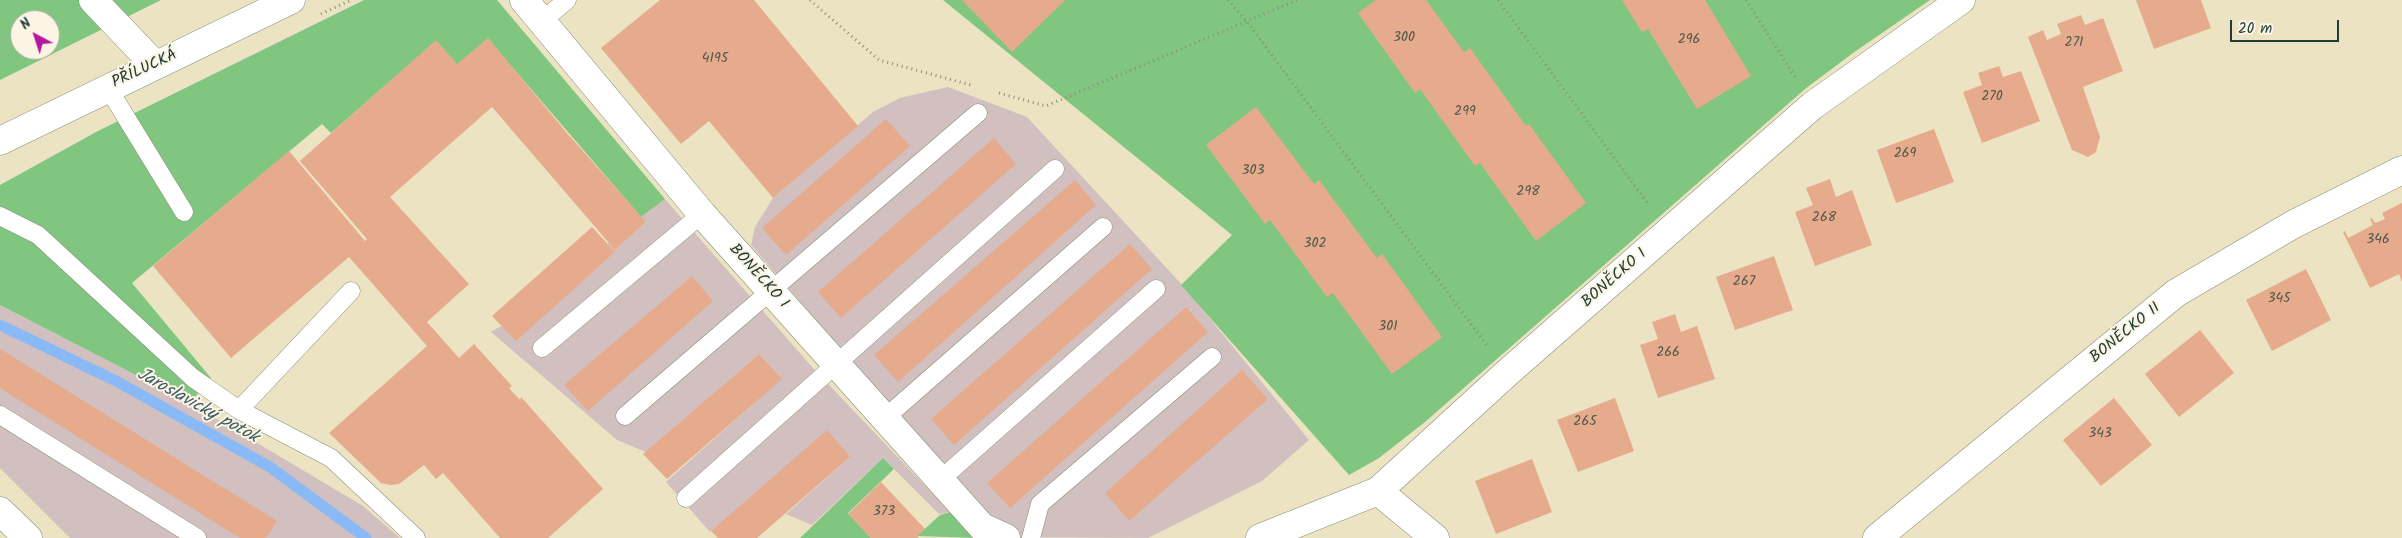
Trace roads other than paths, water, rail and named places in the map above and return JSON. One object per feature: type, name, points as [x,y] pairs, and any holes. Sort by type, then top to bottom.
[{"type":"street","points":[[93,0],[155,65]]},
{"type":"street","name":"PŘÍLUCKÁ","points":[[0,141],[291,0]]},
{"type":"street","name":"BONĚCKO I","points":[[524,0],[702,214],[837,366],[982,527],[1006,538]]},
{"type":"street","name":"BONĚCKO I","points":[[1260,538],[1378,491],[1507,373],[1812,106],[1961,0]]},
{"type":"street","name":"BONĚCKO II","points":[[1877,538],[2176,293],[2294,224],[2402,170]]},
{"type":"street","points":[[1378,491],[1434,538]]},
{"type":"street","points":[[0,510],[28,538]]},
{"type":"lane","points":[[542,21],[567,0]]},
{"type":"lane","points":[[108,88],[184,212]]},
{"type":"lane","points":[[625,416],[978,112]]},
{"type":"lane","points":[[686,498],[837,366],[1055,169]]},
{"type":"lane","points":[[542,348],[702,214]]},
{"type":"lane","points":[[0,216],[38,235],[193,378],[239,410],[331,458],[416,538]]},
{"type":"lane","points":[[885,418],[1103,227]]},
{"type":"lane","points":[[940,480],[1156,288]]},
{"type":"lane","points":[[239,410],[351,291]]},
{"type":"lane","points":[[1031,538],[1040,504],[1212,357]]},
{"type":"lane","points":[[0,415],[197,538]]},
{"type":"waterway","name":"Jaroslavický potok","points":[[0,325],[116,381],[270,467],[366,538]]}]
